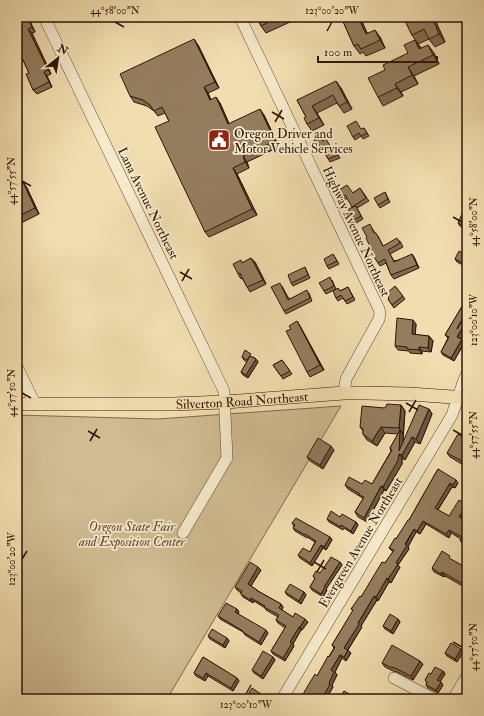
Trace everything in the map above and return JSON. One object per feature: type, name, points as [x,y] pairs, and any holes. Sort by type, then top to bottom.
[{"type":"main road","name":"Silverton Road Northeast","points":[[17,404],[166,404],[225,402],[365,392],[463,398]]},
{"type":"street","name":"Lana Avenue Northeast","points":[[44,17],[223,389],[225,402],[227,458],[183,533]]},
{"type":"street","name":"Highway Avenue Northeast","points":[[240,17],[379,310],[379,318],[346,379],[344,393]]},
{"type":"street","points":[[17,367],[35,404]]},
{"type":"street","name":"Evergreen Avenue Northeast","points":[[282,699],[463,398],[465,377],[467,374]]},
{"type":"street","points":[[453,699],[467,676]]},
{"type":"street","points":[[394,678],[434,699]]},
{"type":"green space","name":"Oregon State Fair and Exposition Center","points":[[341,406],[167,699],[17,699],[17,415],[158,419]]},
{"type":"building","points":[[17,17],[27,17],[32,27],[28,29],[48,70],[44,72],[49,82],[33,90],[26,74],[29,73],[19,51],[17,52]]},
{"type":"building","points":[[257,17],[279,17],[261,26]]},
{"type":"building","points":[[341,17],[358,17],[366,34],[375,30],[380,40],[361,49],[358,44],[354,46]]},
{"type":"building","points":[[403,17],[432,17],[439,34],[429,39],[424,29],[412,35]]},
{"type":"building","name":"Oregon Driver and Motor Vehicle Services","points":[[194,39],[215,82],[204,87],[210,100],[216,97],[228,124],[260,109],[275,141],[243,156],[245,162],[233,168],[252,209],[205,232],[155,127],[169,121],[162,107],[154,111],[150,105],[143,100],[130,96],[120,74]]},
{"type":"building","points":[[415,40],[419,49],[428,45],[433,55],[408,67],[412,75],[395,84],[397,88],[378,97],[368,78],[385,70],[383,65],[408,53],[404,45]]},
{"type":"building","points":[[336,81],[347,102],[339,106],[333,95],[312,106],[319,118],[307,124],[304,118],[306,117],[297,100]]},
{"type":"building","points":[[356,121],[361,129],[364,128],[367,133],[361,136],[359,133],[353,137],[347,126]]},
{"type":"building","points":[[320,136],[323,141],[326,139],[338,155],[328,159],[324,150],[320,145],[318,146],[314,140]]},
{"type":"building","points":[[23,182],[35,208],[17,217],[17,184]]},
{"type":"building","points":[[347,185],[353,193],[360,188],[366,198],[352,207],[345,195],[343,197],[339,190]]},
{"type":"building","points":[[385,192],[388,199],[378,205],[374,198]]},
{"type":"building","points":[[356,206],[361,216],[354,220],[348,209]]},
{"type":"building","points":[[462,214],[467,217],[466,227],[458,223]]},
{"type":"building","points":[[370,224],[383,246],[397,238],[400,243],[388,250],[394,262],[412,254],[417,265],[391,275],[385,259],[378,263],[372,254],[373,253],[366,238],[367,237],[362,228]]},
{"type":"building","points":[[459,251],[467,256],[467,265],[455,259]]},
{"type":"building","points":[[333,254],[337,261],[327,266],[324,259]]},
{"type":"building","points":[[251,258],[263,280],[247,287],[240,273],[238,274],[233,264],[241,260],[242,263]]},
{"type":"building","points":[[305,267],[308,275],[291,283],[288,275]]},
{"type":"building","points":[[330,277],[334,286],[324,291],[319,283]]},
{"type":"building","points":[[280,283],[288,300],[307,290],[310,298],[284,311],[271,287]]},
{"type":"building","points":[[395,286],[403,296],[392,305],[386,294]]},
{"type":"building","points":[[348,287],[353,297],[345,301],[341,295],[336,298],[333,291],[338,288],[340,291]]},
{"type":"building","points":[[467,298],[467,320],[457,337],[462,339],[451,358],[441,352],[449,337],[445,335]]},
{"type":"building","points":[[397,318],[413,320],[412,334],[429,336],[428,348],[419,347],[419,350],[395,346]]},
{"type":"building","points":[[297,321],[320,365],[307,372],[286,331],[291,329],[289,326]]},
{"type":"building","points":[[245,350],[251,354],[247,360],[242,357]]},
{"type":"building","points":[[250,356],[256,359],[246,375],[241,372]]},
{"type":"building","points":[[282,360],[290,371],[281,376],[273,365]]},
{"type":"building","points":[[387,404],[401,405],[399,428],[381,427],[372,441],[363,434],[363,429],[360,427],[362,406],[385,408]]},
{"type":"building","points":[[419,405],[429,409],[416,439],[412,437],[402,455],[399,454],[398,460],[383,487],[381,486],[364,518],[355,512],[364,497],[345,485],[349,477],[362,484],[365,480],[372,484],[392,450],[390,448],[400,430],[399,451]]},
{"type":"building","points":[[467,425],[467,452],[462,461],[447,453],[458,434],[465,438]]},
{"type":"building","points":[[318,438],[331,446],[320,465],[307,457]]},
{"type":"building","points":[[438,469],[456,480],[453,485],[450,483],[435,508],[449,516],[459,500],[467,505],[459,517],[467,522],[467,544],[460,540],[462,537],[449,530],[446,534],[423,521],[417,531],[414,529],[405,544],[407,545],[396,563],[398,564],[388,579],[387,578],[376,597],[374,596],[344,648],[348,650],[344,657],[340,655],[331,670],[334,672],[323,697],[317,694],[314,699],[300,699],[315,674],[317,676],[328,656],[329,657],[335,647],[332,645],[353,610],[351,609],[360,596],[361,597],[382,562],[385,563],[394,550],[389,548],[409,520]]},
{"type":"building","points":[[331,511],[340,517],[342,514],[356,522],[351,531],[327,519]]},
{"type":"building","points":[[296,518],[330,537],[324,547],[321,545],[310,563],[298,555],[303,548],[310,552],[316,541],[293,528],[295,525],[292,523]]},
{"type":"building","points":[[442,551],[450,556],[449,558],[467,568],[467,577],[463,584],[442,572],[441,574],[432,568]]},
{"type":"building","points":[[331,557],[340,562],[321,594],[310,587],[315,578],[313,576],[316,571],[320,573]]},
{"type":"building","points":[[250,562],[258,567],[248,584],[281,604],[279,608],[293,617],[295,613],[305,619],[290,642],[292,643],[283,658],[271,651],[286,626],[276,620],[279,615],[251,598],[250,600],[241,594],[242,591],[235,587]]},
{"type":"building","points":[[290,584],[304,592],[299,601],[285,592]]},
{"type":"building","points":[[226,603],[237,609],[235,612],[266,630],[259,642],[218,616]]},
{"type":"building","points":[[390,614],[398,619],[391,631],[383,626]]},
{"type":"building","points":[[467,615],[467,627],[462,623]]},
{"type":"building","points":[[212,629],[227,638],[223,645],[208,636]]},
{"type":"building","points":[[451,643],[461,649],[455,659],[445,653]]},
{"type":"building","points":[[392,645],[420,661],[411,676],[382,663]]},
{"type":"building","points":[[263,651],[273,657],[261,676],[252,670]]},
{"type":"building","points":[[203,657],[237,678],[231,688],[206,673],[203,678],[194,673]]},
{"type":"building","points":[[435,667],[443,671],[437,680],[441,682],[436,690],[426,685],[427,682],[425,680]]},
{"type":"building","points":[[252,688],[261,694],[258,699],[245,699]]},
{"type":"building","points":[[344,691],[353,696],[351,699],[339,699]]},
{"type":"place","name":"Oregon Driver and Motor Vehicle Services","points":[[219,140]]}]
